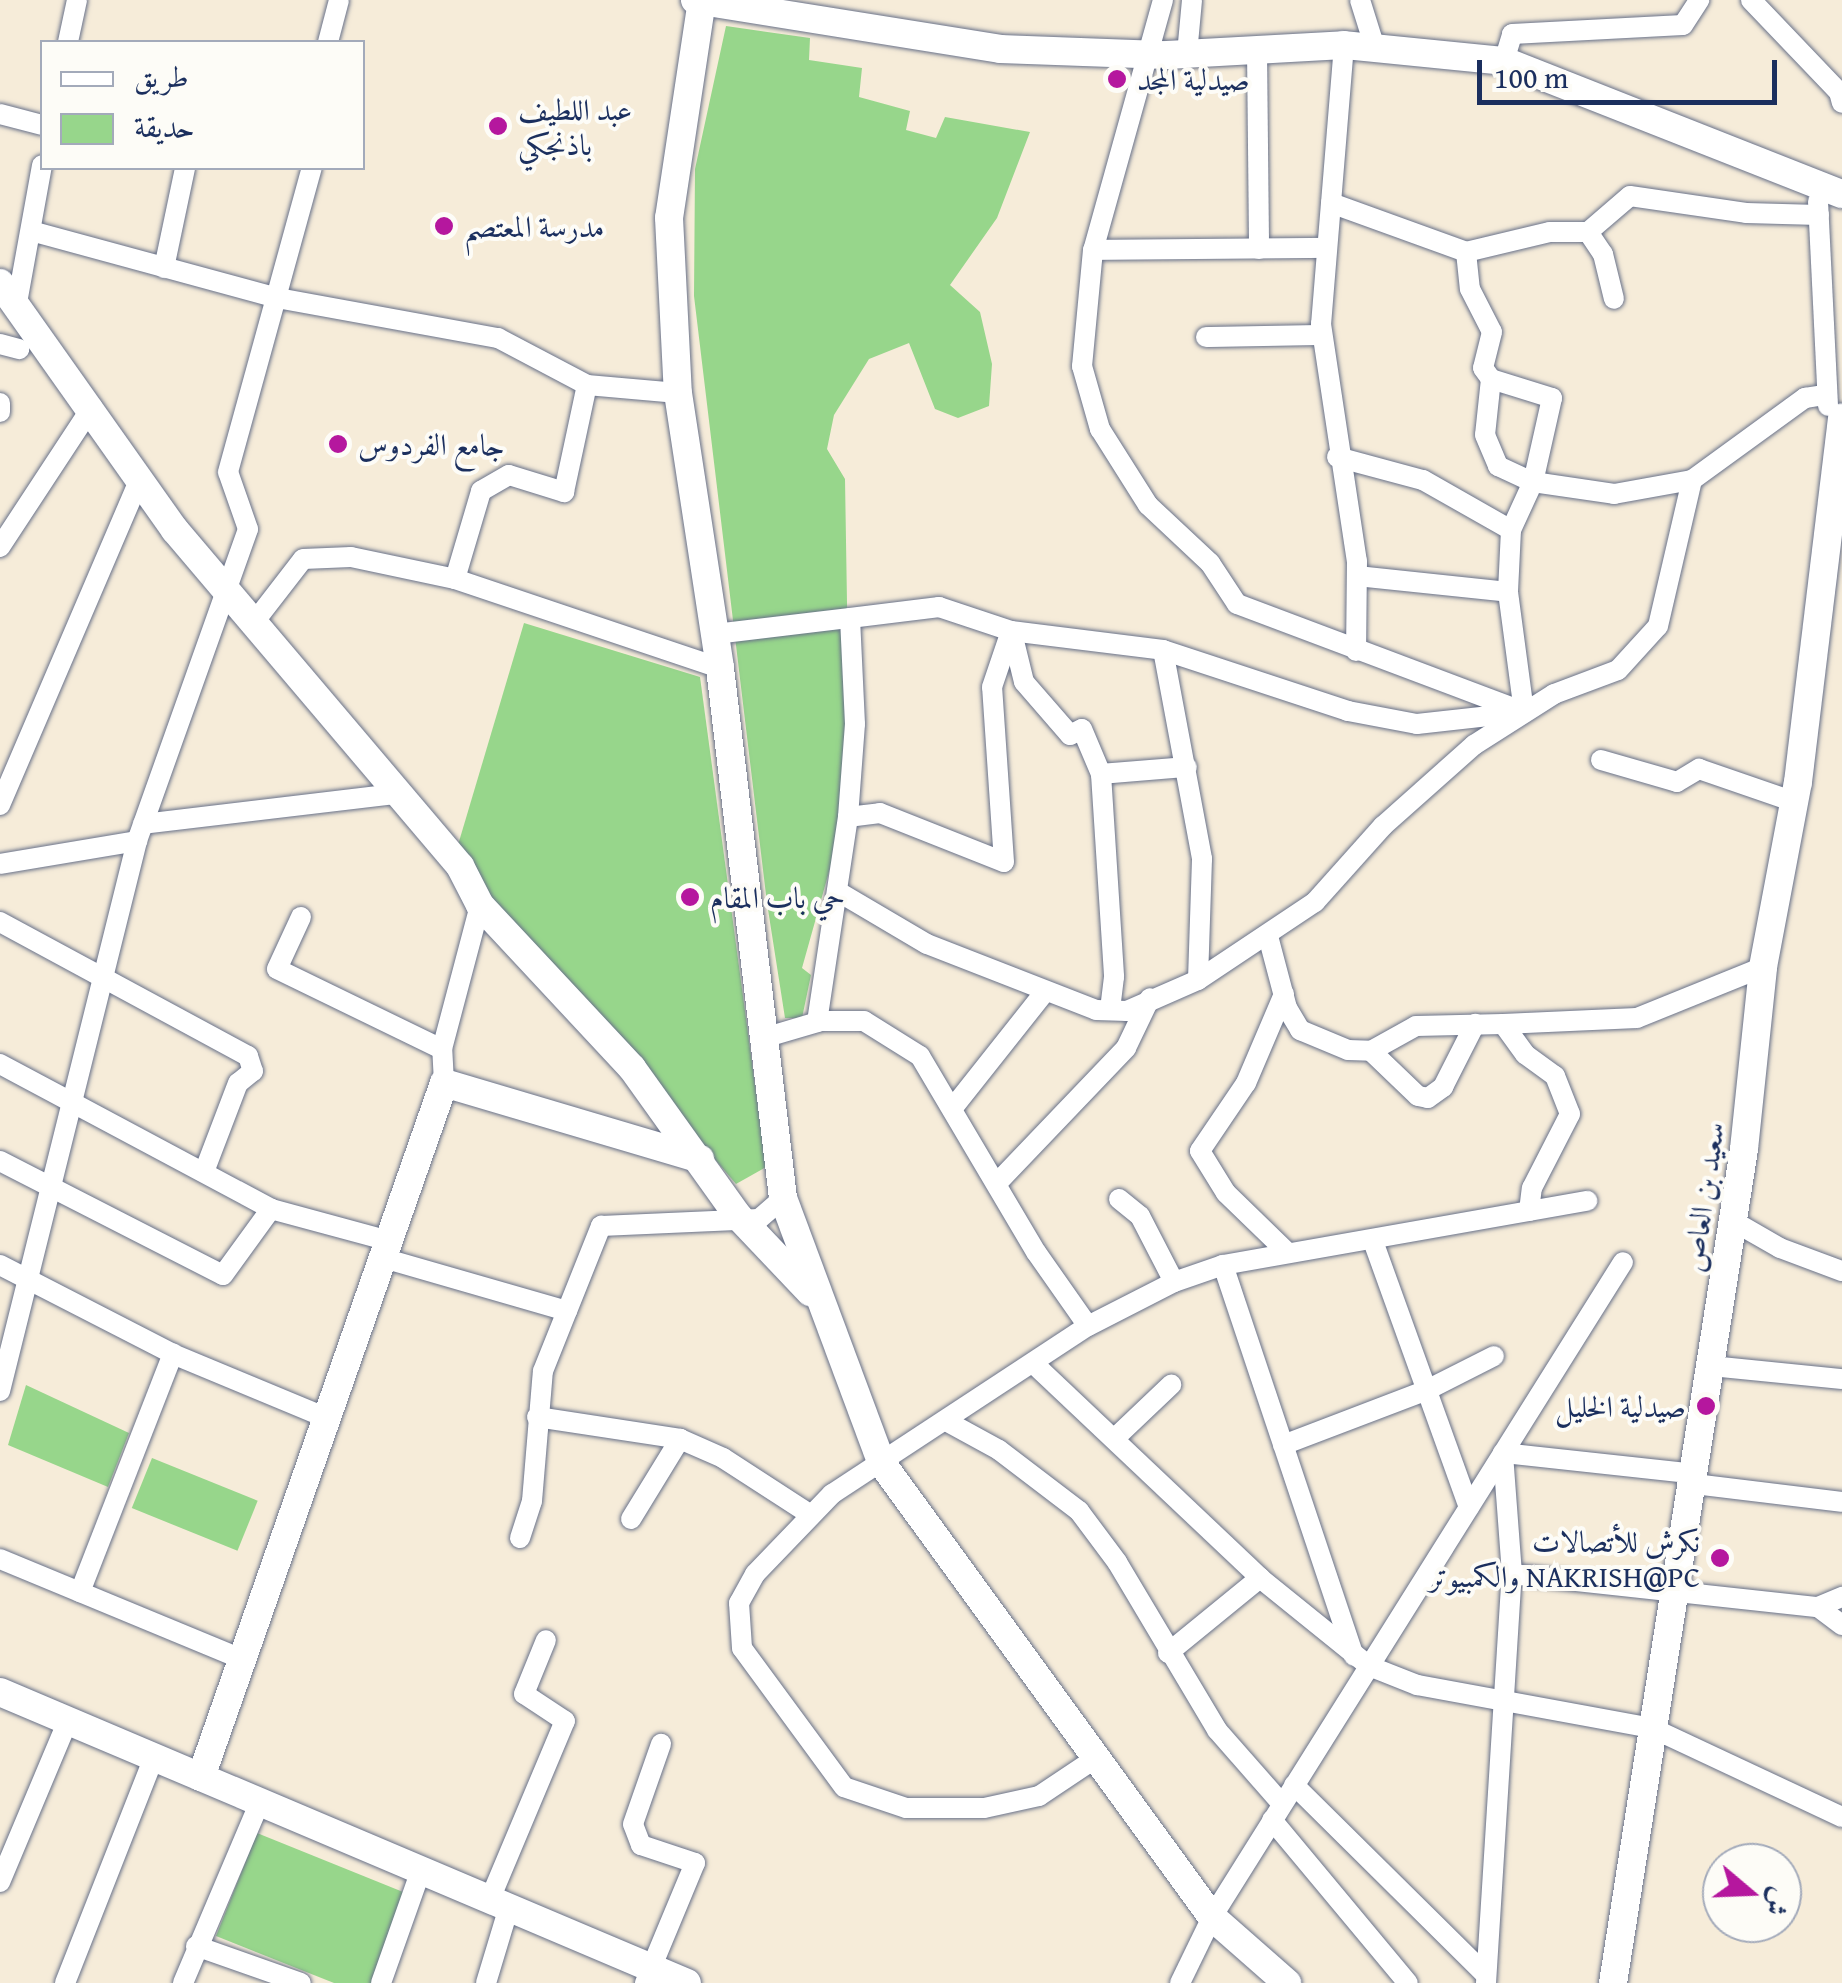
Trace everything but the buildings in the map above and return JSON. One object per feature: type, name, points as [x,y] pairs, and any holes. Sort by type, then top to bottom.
[{"type":"main road","points":[[1288,1983],[1212,1916],[881,1462],[818,1300],[784,1198],[720,668],[678,393],[669,218],[700,0],[1000,49],[1187,54],[1344,44],[1504,61],[1830,189]]},
{"type":"main road","points":[[8,293],[175,530],[228,586],[252,624],[393,794],[460,866],[480,905],[632,1068],[702,1159],[738,1216],[818,1300]]},
{"type":"main road","name":"سعيد بن العاص","points":[[1613,1983],[1712,1366],[1763,967],[1795,802],[1840,429]]},
{"type":"main road","points":[[201,1777],[444,1083],[702,1159]]},
{"type":"main road","points":[[0,1692],[500,1903],[648,1975],[687,1983]]},
{"type":"street","points":[[68,40],[77,0]]},
{"type":"street","points":[[329,40],[339,0]]},
{"type":"street","points":[[1163,0],[1144,54],[1093,250],[1082,366],[1100,429],[1148,505],[1210,562],[1237,604],[1524,712]]},
{"type":"street","points":[[1175,0],[1189,0],[1187,54]]},
{"type":"street","points":[[1360,0],[1375,48]]},
{"type":"street","points":[[1504,61],[1512,34],[1683,25],[1699,0]]},
{"type":"street","points":[[1750,0],[1841,97]]},
{"type":"street","points":[[1344,44],[1322,335],[1356,576],[1356,651]]},
{"type":"street","points":[[1257,50],[1259,249]]},
{"type":"street","points":[[1841,97],[1842,68]]},
{"type":"street","points":[[0,114],[40,124]]},
{"type":"street","points":[[8,293],[31,231],[41,170]]},
{"type":"street","points":[[164,268],[186,170]]},
{"type":"street","points":[[0,1391],[140,832],[248,529],[228,472],[311,170]]},
{"type":"street","points":[[1830,189],[1818,214],[1825,394],[1840,429]]},
{"type":"street","points":[[1331,203],[1466,252],[1550,232],[1588,232],[1630,196],[1746,213],[1818,214]]},
{"type":"street","points":[[31,231],[277,298],[498,338],[587,384],[678,393]]},
{"type":"street","points":[[1588,232],[1603,254],[1614,299]]},
{"type":"street","points":[[1093,250],[1327,248]]},
{"type":"street","points":[[1466,252],[1470,289],[1492,332],[1483,368],[1492,379],[1552,398],[1532,482],[1512,530],[1508,592],[1524,712]]},
{"type":"street","points":[[1206,337],[1322,335]]},
{"type":"street","points":[[1492,379],[1485,435],[1498,466],[1532,482],[1614,494],[1692,480],[1790,407],[1825,394]]},
{"type":"street","points":[[455,580],[481,490],[508,475],[564,492],[587,384]]},
{"type":"street","points":[[0,403],[0,412]]},
{"type":"street","points":[[0,546],[92,408]]},
{"type":"street","points":[[1337,457],[1424,480],[1512,530]]},
{"type":"street","points":[[0,805],[140,479]]},
{"type":"street","points":[[837,891],[928,944],[1044,993],[1110,1010],[1127,1011],[1198,980],[1315,902],[1383,826],[1462,756],[1524,712],[1618,670],[1658,626],[1692,480]]},
{"type":"street","points":[[252,624],[303,559],[351,558],[455,580],[720,668]]},
{"type":"street","points":[[1356,576],[1508,592]]},
{"type":"street","points":[[715,634],[939,607],[1011,631],[1163,650],[1348,712],[1416,724],[1524,712]]},
{"type":"street","points":[[817,1022],[848,817],[855,724],[850,618]]},
{"type":"street","points":[[1011,631],[1024,682],[1070,735],[1082,728],[1101,774],[1114,978],[1110,1010]]},
{"type":"street","points":[[848,817],[880,814],[1004,862],[992,688],[1011,631]]},
{"type":"street","points":[[1163,650],[1202,859],[1198,980]]},
{"type":"street","points":[[1601,760],[1677,782],[1699,769],[1795,802]]},
{"type":"street","points":[[1101,774],[1187,766]]},
{"type":"street","points":[[0,864],[140,832],[393,794]]},
{"type":"street","points":[[444,1083],[442,1049],[480,905]]},
{"type":"street","points":[[300,917],[277,970],[442,1049]]},
{"type":"street","points":[[0,922],[248,1056],[253,1070],[238,1083],[204,1172]]},
{"type":"street","points":[[1268,936],[1284,994],[1300,1030],[1348,1050],[1371,1051],[1416,1026],[1637,1018],[1763,967]]},
{"type":"street","points":[[952,1109],[1044,993]]},
{"type":"street","points":[[1284,994],[1246,1083],[1200,1150],[1226,1193],[1288,1253]]},
{"type":"street","points":[[999,1181],[1126,1048],[1150,998]]},
{"type":"street","points":[[767,1037],[817,1022],[864,1020],[920,1056],[999,1181],[1036,1252],[1088,1326]]},
{"type":"street","points":[[1371,1051],[1418,1096],[1428,1098],[1443,1087],[1474,1024]]},
{"type":"street","points":[[1503,1024],[1525,1054],[1556,1076],[1570,1114],[1532,1188],[1530,1211]]},
{"type":"street","points":[[0,1064],[270,1208],[568,1311]]},
{"type":"street","points":[[0,1161],[223,1275],[270,1208]]},
{"type":"street","points":[[520,1538],[532,1501],[543,1371],[601,1226],[738,1216],[759,1219],[784,1198]]},
{"type":"street","points":[[1119,1199],[1140,1216],[1174,1282]]},
{"type":"street","points":[[1099,1756],[1040,1796],[984,1808],[906,1808],[844,1788],[742,1648],[739,1603],[754,1574],[810,1516],[881,1462],[1088,1326],[1174,1282],[1222,1264],[1587,1200]]},
{"type":"street","points":[[1733,1221],[1780,1248],[1842,1271]]},
{"type":"street","points":[[1373,1240],[1469,1507]]},
{"type":"street","points":[[1180,1983],[1212,1916],[1294,1785],[1362,1661],[1469,1507],[1622,1262]]},
{"type":"street","points":[[1222,1264],[1362,1661]]},
{"type":"street","points":[[0,1265],[172,1354],[327,1418]]},
{"type":"street","points":[[80,1592],[172,1354]]},
{"type":"street","points":[[1283,1444],[1427,1390],[1494,1356]]},
{"type":"street","points":[[1034,1364],[1260,1578],[1362,1661],[1416,1685],[1652,1728],[1842,1818]]},
{"type":"street","points":[[1712,1366],[1842,1380]]},
{"type":"street","points":[[1114,1439],[1171,1385]]},
{"type":"street","points":[[538,1417],[680,1439],[723,1458],[810,1516]]},
{"type":"street","points":[[946,1421],[999,1450],[1080,1511],[1117,1562],[1216,1730],[1408,1983]]},
{"type":"street","points":[[630,1519],[680,1439]]},
{"type":"street","points":[[1503,1453],[1842,1502]]},
{"type":"street","points":[[1486,1979],[1512,1574],[1503,1453]]},
{"type":"street","points":[[0,1560],[242,1659]]},
{"type":"street","points":[[1512,1574],[1818,1607],[1842,1597]]},
{"type":"street","points":[[1168,1654],[1260,1578]]},
{"type":"street","points":[[1818,1607],[1842,1626]]},
{"type":"street","points":[[486,1983],[500,1903],[565,1721],[524,1694],[546,1640]]},
{"type":"street","points":[[0,1882],[68,1720]]},
{"type":"street","points":[[648,1975],[695,1863],[640,1846],[633,1824],[661,1744]]},
{"type":"street","points":[[65,1983],[154,1757]]},
{"type":"street","points":[[1294,1785],[1486,1979]]},
{"type":"street","points":[[183,1983],[260,1802]]},
{"type":"street","points":[[382,1983],[421,1870]]},
{"type":"street","points":[[196,1946],[301,1983]]},
{"type":"green space","points":[[726,26],[810,38],[809,60],[862,68],[859,97],[910,111],[906,130],[936,138],[945,117],[1030,132],[997,218],[950,285],[980,312],[992,364],[989,406],[958,418],[935,409],[909,343],[869,359],[834,415],[827,449],[845,479],[849,726],[839,836],[802,968],[811,975],[802,1018],[785,1018],[767,903],[694,296],[695,169]]},
{"type":"green space","points":[[524,623],[700,677],[766,1167],[736,1184],[455,855]]},
{"type":"green space","points":[[26,1385],[129,1433],[108,1487],[8,1445]]},
{"type":"green space","points":[[152,1458],[258,1501],[237,1551],[132,1508]]},
{"type":"green space","points":[[257,1833],[413,1896],[378,1983],[334,1983],[216,1936]]},
{"type":"place","name":"صيدلية المجد","points":[[1117,79]]},
{"type":"place","name":"عبد اللطيف باذنجكي","points":[[498,126]]},
{"type":"place","name":"مدرسة المعتصم","points":[[444,226]]},
{"type":"place","name":"جامع الفردوس","points":[[338,444]]},
{"type":"place","name":"حي باب المقام","points":[[690,897]]},
{"type":"place","name":"صيدلية الخليل","points":[[1706,1406]]},
{"type":"place","name":"نكرش للأتصالات والكمبيوتر NAKRISH@PC","points":[[1720,1558]]}]
